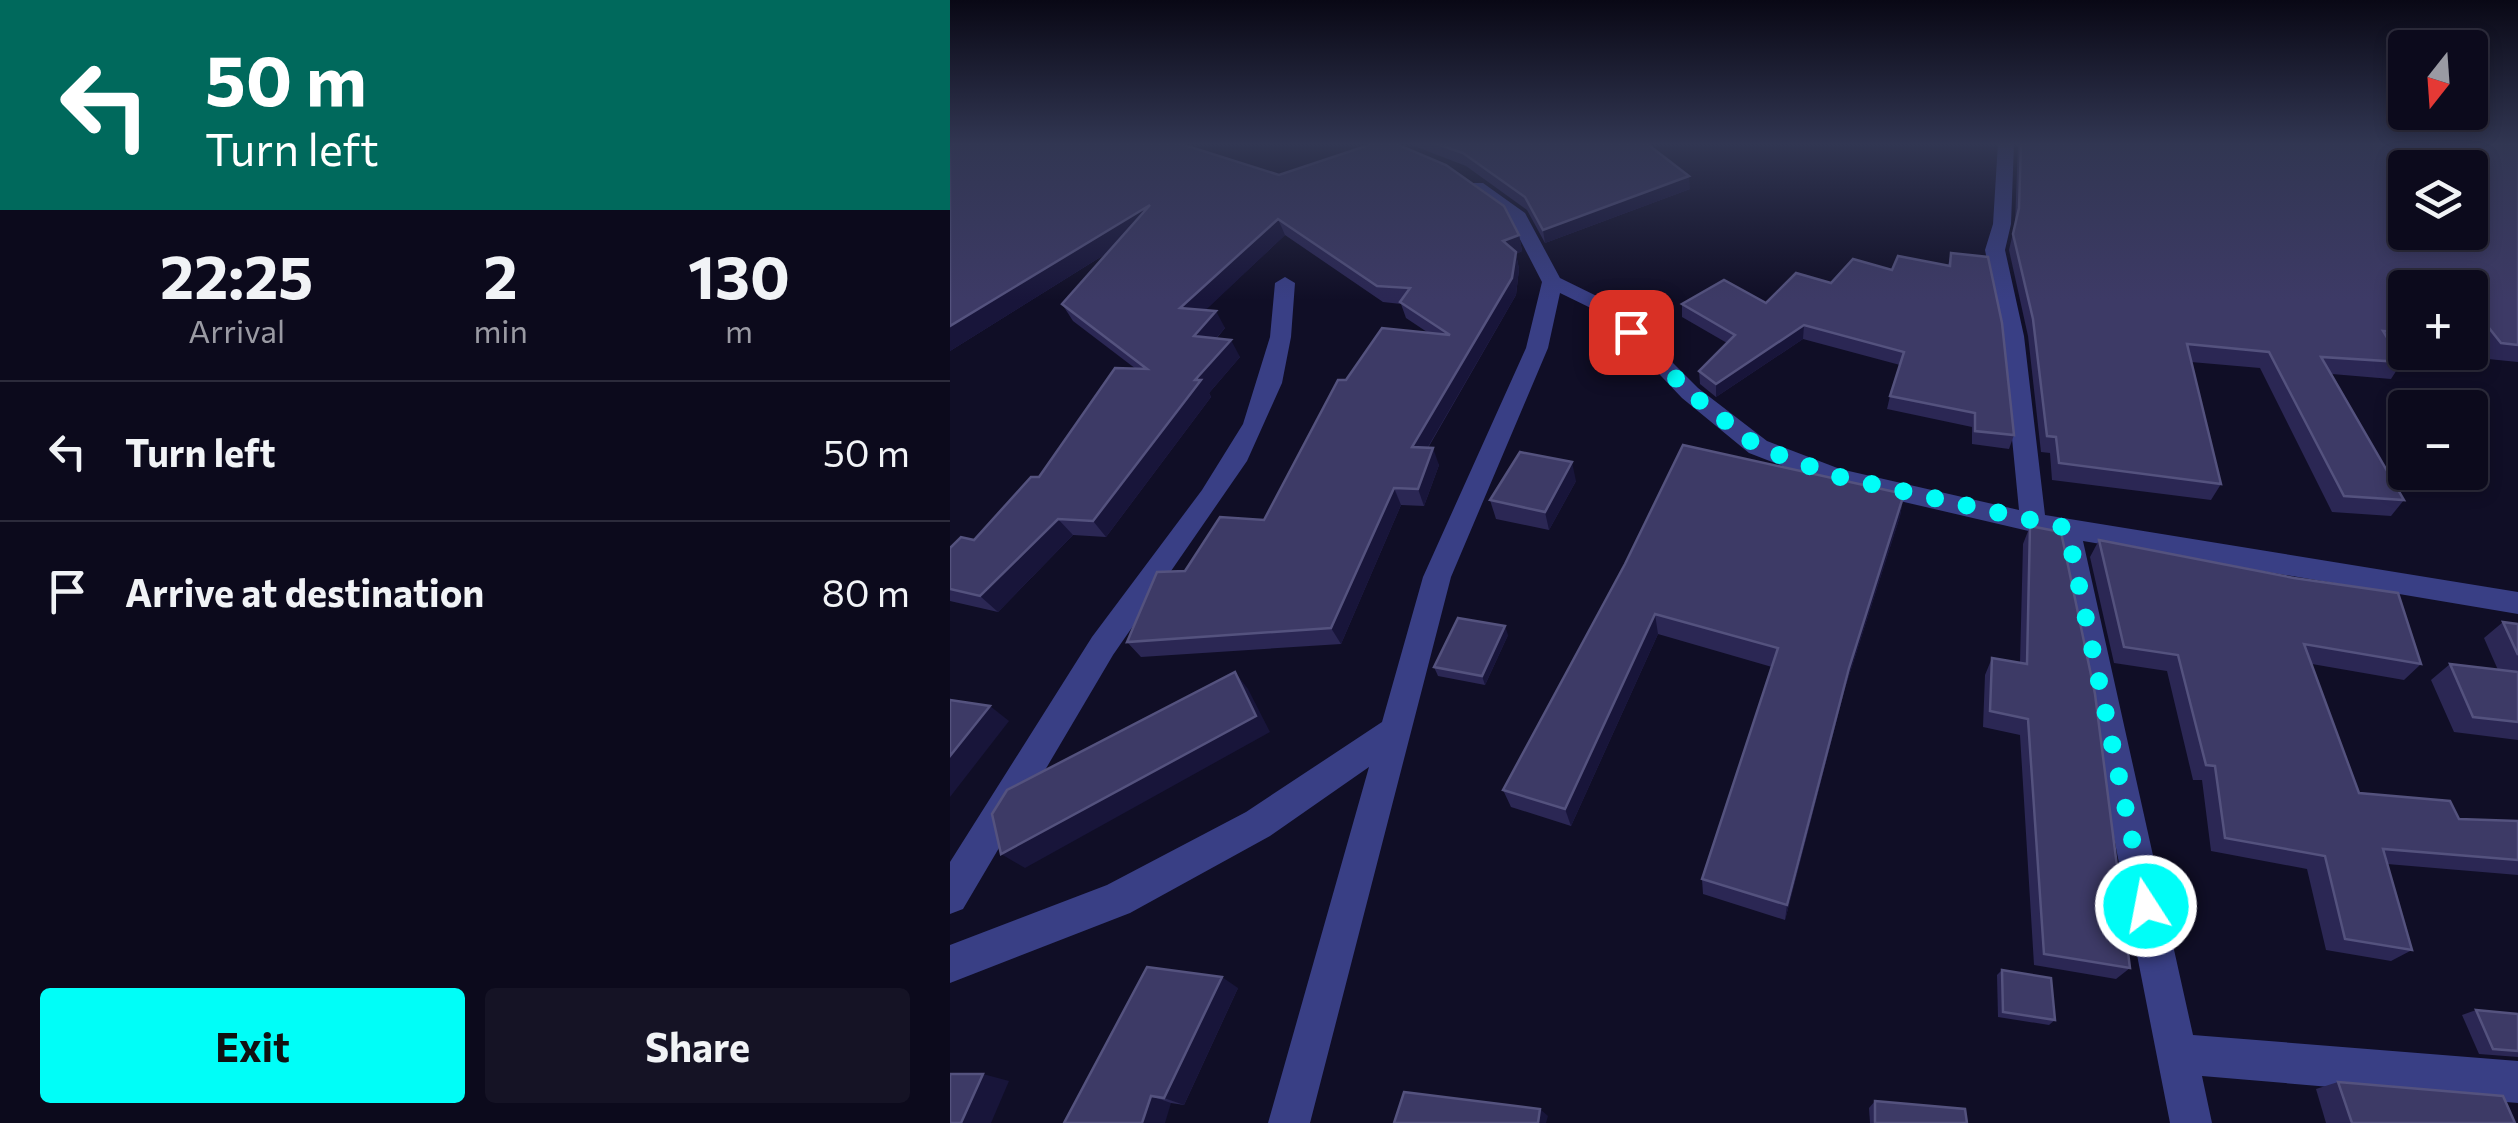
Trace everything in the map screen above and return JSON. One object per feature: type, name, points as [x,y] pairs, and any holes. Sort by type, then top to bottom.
[{"type":"street","points":[[1489,195],[1518,217],[1552,282],[1608,310],[1690,393],[1758,447],[1836,476],[2050,526],[2518,603]]},
{"type":"street","points":[[2003,195],[1995,250],[2050,526],[2191,1123]]},
{"type":"street","points":[[1289,1123],[1436,577],[1537,348],[1552,282]]},
{"type":"street","points":[[950,896],[1042,740],[1118,624],[1226,479],[1251,438],[1280,349],[1284,283]]},
{"type":"street","points":[[950,964],[1117,900],[1258,824],[1396,730]]},
{"type":"street","points":[[2176,1054],[2518,1082]]},
{"type":"building","points":[[950,195],[1489,195],[1504,206],[1519,235],[1503,241],[1516,252],[1512,278],[1412,447],[1433,448],[1418,489],[1394,488],[1331,628],[1127,642],[1157,572],[1185,571],[1220,517],[1264,520],[1338,380],[1346,380],[1382,328],[1450,335],[1400,302],[1410,288],[1377,286],[1278,219],[1180,308],[1216,311],[1194,336],[1231,340],[1195,380],[1201,380],[1093,521],[1058,519],[980,596],[950,589],[950,548],[961,537],[974,540],[1031,477],[1039,477],[1115,368],[1147,369],[1062,304],[1150,205],[950,326]]},
{"type":"building","points":[[1523,195],[1637,195],[1543,230]]},
{"type":"building","points":[[2019,195],[2388,195],[2388,250],[2488,250],[2488,195],[2518,195],[2518,345],[2501,343],[2488,327],[2488,270],[2388,270],[2388,331],[2383,331],[2388,339],[2388,361],[2321,357],[2388,472],[2388,490],[2398,490],[2404,500],[2344,496],[2269,352],[2187,344],[2221,484],[2059,463],[2056,437],[2047,436],[2033,319],[2013,234]]},
{"type":"building","points":[[1951,253],[1988,257],[2002,323],[2014,435],[1975,431],[1975,413],[1890,396],[1904,352],[1804,325],[1716,384],[1699,371],[1735,335],[1682,304],[1724,280],[1766,303],[1796,273],[1831,283],[1853,259],[1892,270],[1898,256],[1950,266]]},
{"type":"building","points":[[1683,445],[1904,494],[1849,668],[1787,905],[1702,879],[1778,648],[1655,614],[1565,809],[1503,790],[1625,564]]},
{"type":"building","points":[[1520,452],[1572,462],[1545,512],[1490,500]]},
{"type":"building","points":[[2030,526],[2061,532],[2095,694],[2130,968],[2044,954],[2028,719],[1990,711],[1992,658],[2027,664]]},
{"type":"building","points":[[2099,540],[2294,578],[2398,593],[2421,664],[2304,644],[2359,793],[2450,801],[2459,819],[2518,821],[2518,860],[2383,849],[2412,950],[2345,939],[2325,856],[2225,838],[2215,766],[2206,765],[2178,655],[2124,647]]},
{"type":"building","points":[[1458,618],[1505,626],[1482,676],[1434,667]]},
{"type":"building","points":[[2503,622],[2518,624],[2518,655]]},
{"type":"building","points":[[2450,664],[2518,672],[2518,722],[2473,717]]},
{"type":"building","points":[[1235,672],[1256,716],[1001,854],[992,814],[1007,790]]},
{"type":"building","points":[[950,700],[990,706],[950,756]]},
{"type":"building","points":[[1147,967],[1222,977],[1164,1098],[1151,1096],[1142,1123],[1064,1123]]},
{"type":"building","points":[[2002,970],[2051,978],[2055,1020],[2003,1012]]},
{"type":"building","points":[[2476,1010],[2518,1014],[2518,1051],[2493,1049]]},
{"type":"building","points":[[950,1074],[983,1074],[961,1123],[950,1123]]},
{"type":"building","points":[[2338,1082],[2503,1096],[2515,1123],[2352,1123]]},
{"type":"building","points":[[1404,1092],[1540,1109],[1538,1123],[1394,1123]]},
{"type":"building","points":[[1875,1101],[1965,1109],[1967,1123],[1875,1123]]},
{"type":"route","points":[[1631,332],[1690,393],[1739,436],[1758,447],[1836,476],[2067,528],[2146,906]]}]
